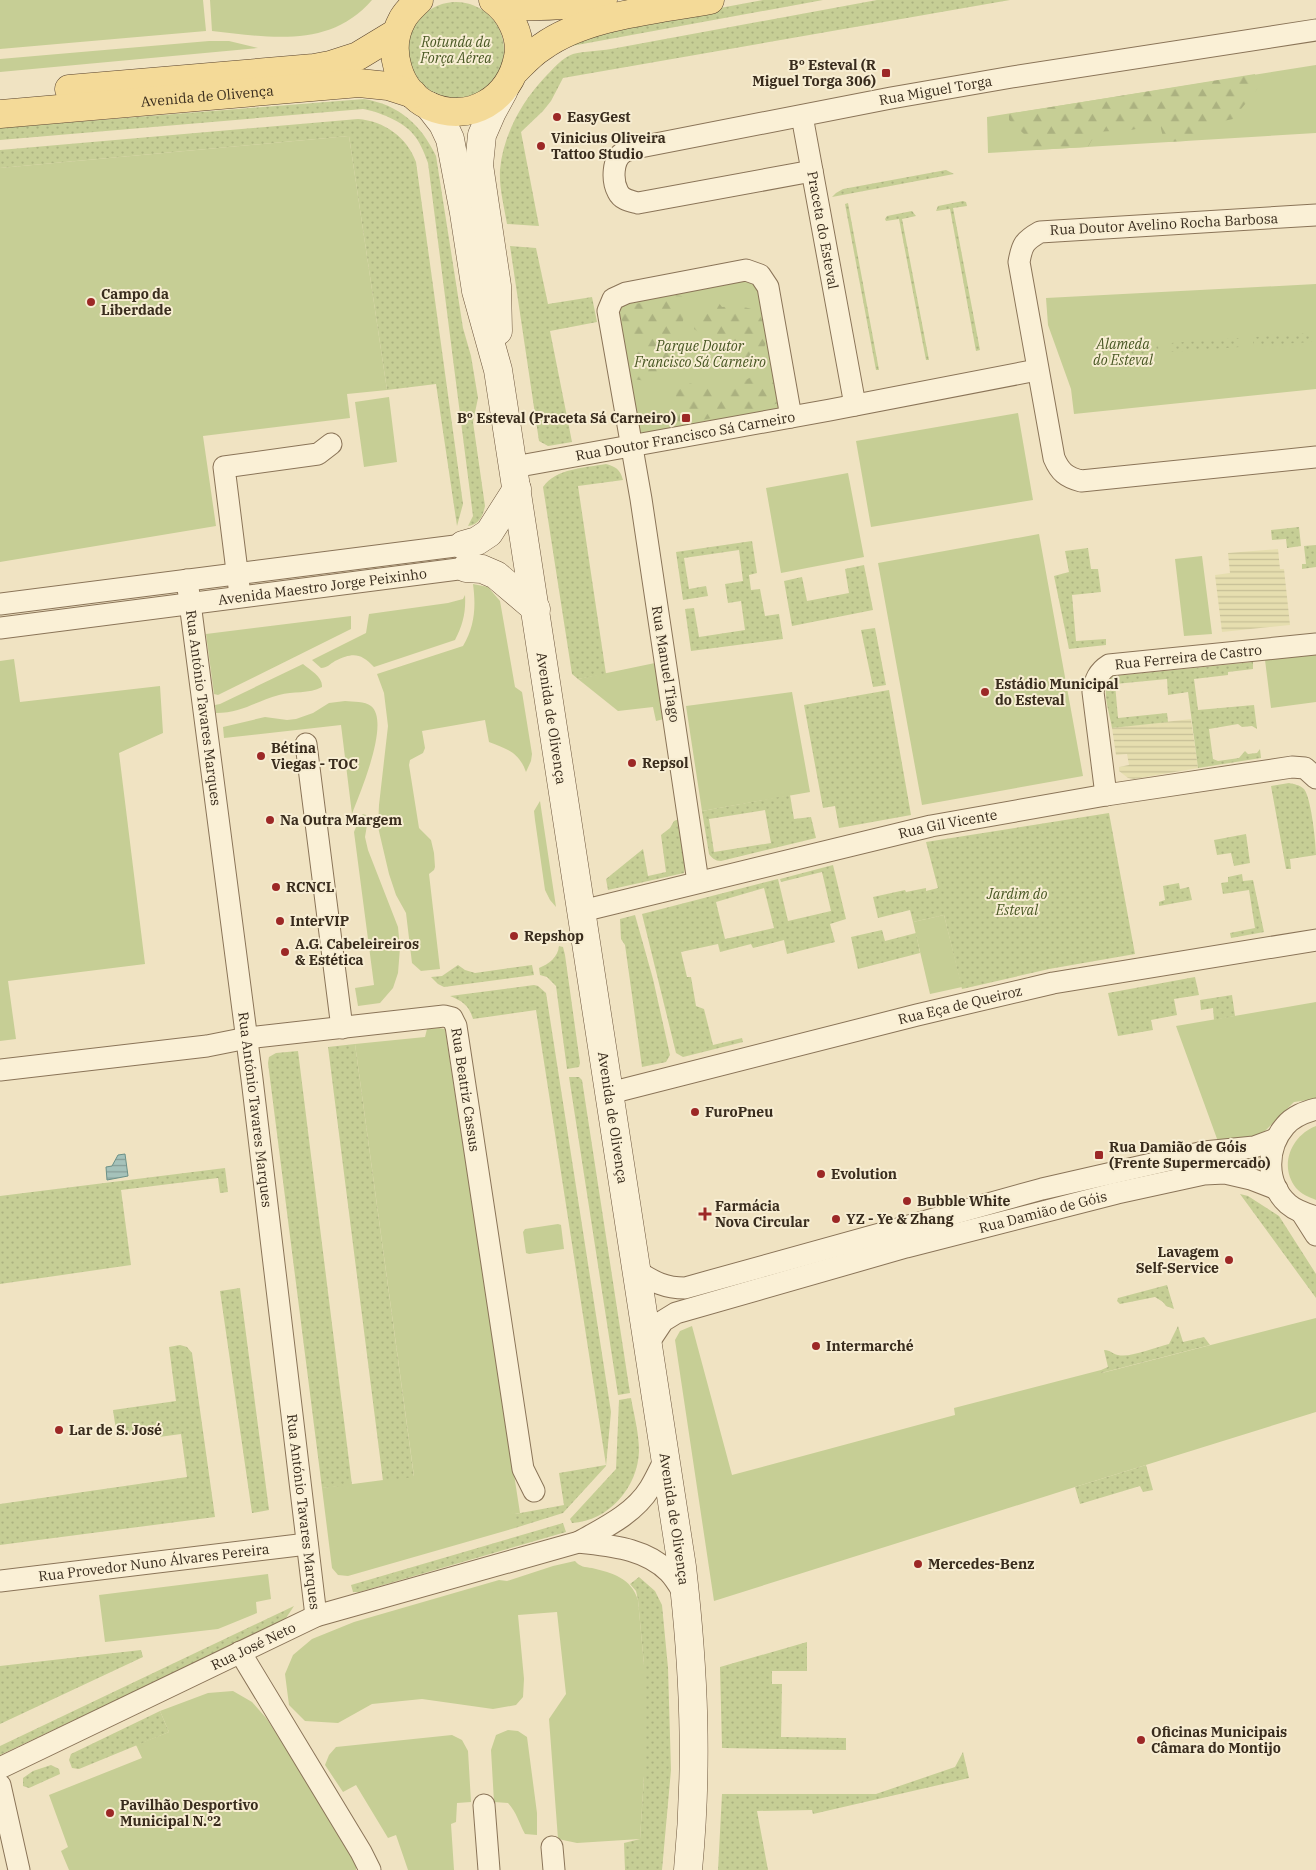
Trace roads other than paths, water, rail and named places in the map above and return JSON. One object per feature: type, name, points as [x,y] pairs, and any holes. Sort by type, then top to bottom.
[{"type":"main road","points":[[419,0],[402,20],[396,33],[394,50],[396,66],[403,81],[421,100],[453,112],[472,110],[490,102],[541,47],[560,36],[598,21],[710,0]]},
{"type":"main road","points":[[496,2],[532,8],[555,7],[603,0]]},
{"type":"main road","points":[[496,2],[511,19],[517,35],[519,52],[510,80]]},
{"type":"main road","name":"Avenida de Olivença","points":[[0,95],[314,68],[358,56],[396,33]]},
{"type":"main road","name":"Avenida de Olivença","points":[[498,370],[497,286],[479,165],[482,135],[492,112],[510,80]]},
{"type":"main road","name":"Avenida de Olivença","points":[[0,114],[359,83],[388,86],[421,100],[443,124],[450,139],[476,291],[498,370],[516,478],[649,1342],[686,1596],[691,1638],[694,1738],[693,1816],[688,1870]]},
{"type":"main road","points":[[516,478],[489,533],[477,542],[464,557],[482,569],[496,574],[536,609]]},
{"type":"street","name":"Rua Miguel Torga","points":[[638,204],[627,201],[618,192],[614,179],[615,165],[618,158],[624,152],[802,116],[1012,77],[1316,30]]},
{"type":"street","points":[[802,116],[812,171]]},
{"type":"street","name":"Praceta do Esteval","points":[[638,204],[812,171],[855,405]]},
{"type":"street","name":"Rua Doutor Avelino Rocha Barbosa","points":[[1316,216],[1040,232],[1028,239],[1021,249],[1018,262],[1054,458],[1059,470],[1068,478],[1081,481],[1093,480],[1316,457]]},
{"type":"street","name":"Rua Manuel Tiago","points":[[698,882],[632,446],[608,311],[613,300],[626,293],[746,270],[760,275],[768,287],[791,417]]},
{"type":"street","name":"Rua Doutor Francisco Sá Carneiro","points":[[516,478],[632,446],[1037,370]]},
{"type":"street","points":[[241,597],[224,467],[318,454],[330,444]]},
{"type":"street","name":"Avenida Maestro Jorge Peixinho","points":[[0,604],[237,574],[464,557]]},
{"type":"street","name":"Avenida Maestro Jorge Peixinho","points":[[0,628],[241,597],[464,557]]},
{"type":"street","name":"Rua António Tavares Marques","points":[[187,580],[247,1038],[316,1616]]},
{"type":"street","name":"Rua Ferreira de Castro","points":[[1106,795],[1093,692],[1094,684],[1101,670],[1109,665],[1316,644]]},
{"type":"street","points":[[306,744],[342,1028]]},
{"type":"street","name":"Rua Gil Vicente","points":[[582,911],[931,826],[1106,795],[1292,766],[1305,768],[1316,778]]},
{"type":"street","name":"Rua Eça de Queiroz","points":[[610,1093],[917,1015],[1053,983],[1316,940]]},
{"type":"street","name":"Rua Beatriz Cassus","points":[[0,1070],[207,1046],[247,1038],[444,1016],[452,1018],[456,1026],[523,1469],[534,1491]]},
{"type":"street","points":[[1316,1109],[1301,1114],[1286,1124],[1276,1139],[1271,1155],[1271,1172],[1277,1189],[1288,1203],[1309,1216],[1316,1235]]},
{"type":"street","name":"Rua Damião de Góis","points":[[638,1272],[658,1284],[671,1288],[685,1288],[1042,1189],[1204,1152],[1254,1147],[1276,1139]]},
{"type":"street","name":"Rua Damião de Góis","points":[[649,1342],[663,1321],[676,1313],[906,1247],[1117,1193],[1204,1174],[1225,1173],[1251,1179],[1277,1189]]},
{"type":"street","name":"Rua José Neto","points":[[0,1768],[316,1616],[579,1542],[615,1522],[639,1503],[650,1488],[666,1456]]},
{"type":"street","name":"Rua José Neto","points":[[579,1542],[620,1548],[652,1558],[671,1573],[686,1596]]},
{"type":"street","name":"Rua Provedor Nuno Álvares Pereira","points":[[0,1581],[307,1544]]},
{"type":"street","points":[[240,1652],[370,1870]]},
{"type":"street","points":[[0,1785],[19,1870]]},
{"type":"street","points":[[484,1805],[489,1870]]},
{"type":"street","points":[[552,1847],[554,1870]]},
{"type":"water","points":[[125,1154],[128,1176],[107,1180],[106,1167],[112,1166],[118,1155]]},
{"type":"place","name":"Bº Esteval (R Miguel Torga 306)","points":[[886,73]]},
{"type":"place","name":"EasyGest","points":[[557,117]]},
{"type":"place","name":"Vinicius Oliveira Tattoo Studio","points":[[541,146]]},
{"type":"place","name":"Campo da Liberdade","points":[[91,302]]},
{"type":"place","name":"Bº Esteval (Praceta Sá Carneiro)","points":[[686,418]]},
{"type":"place","name":"Estádio Municipal do Esteval","points":[[985,692]]},
{"type":"place","name":"Bétina Viegas - TOC","points":[[261,756]]},
{"type":"place","name":"Repsol","points":[[632,763]]},
{"type":"place","name":"Na Outra Margem","points":[[270,820]]},
{"type":"place","name":"RCNCL","points":[[276,887]]},
{"type":"place","name":"InterVIP","points":[[280,921]]},
{"type":"place","name":"Repshop","points":[[514,936]]},
{"type":"place","name":"A.G. Cabeleireiros & Estética","points":[[285,952]]},
{"type":"place","name":"FuroPneu","points":[[695,1112]]},
{"type":"place","name":"Rua Damião de Góis (Frente Supermercado)","points":[[1099,1155]]},
{"type":"place","name":"Evolution","points":[[821,1174]]},
{"type":"place","name":"Bubble White","points":[[907,1201]]},
{"type":"place","name":"Farmácia Nova Circular","points":[[705,1214]]},
{"type":"place","name":"YZ - Ye & Zhang","points":[[836,1219]]},
{"type":"place","name":"Lavagem Self-Service","points":[[1229,1260]]},
{"type":"place","name":"Intermarché","points":[[816,1346]]},
{"type":"place","name":"Lar de S. José","points":[[59,1430]]},
{"type":"place","name":"Mercedes-Benz","points":[[918,1564]]},
{"type":"place","name":"Oficinas Municipais Câmara do Montijo","points":[[1141,1740]]},
{"type":"place","name":"Pavilhão Desportivo Municipal N.º2","points":[[110,1813]]},
{"type":"park label","name":"Rotunda da Força Aérea","points":[[456,50]]},
{"type":"park label","name":"Alameda do Esteval","points":[[1123,352]]},
{"type":"park label","name":"Parque Doutor Francisco Sá Carneiro","points":[[700,354]]},
{"type":"park label","name":"Jardim do Esteval","points":[[1017,902]]}]
